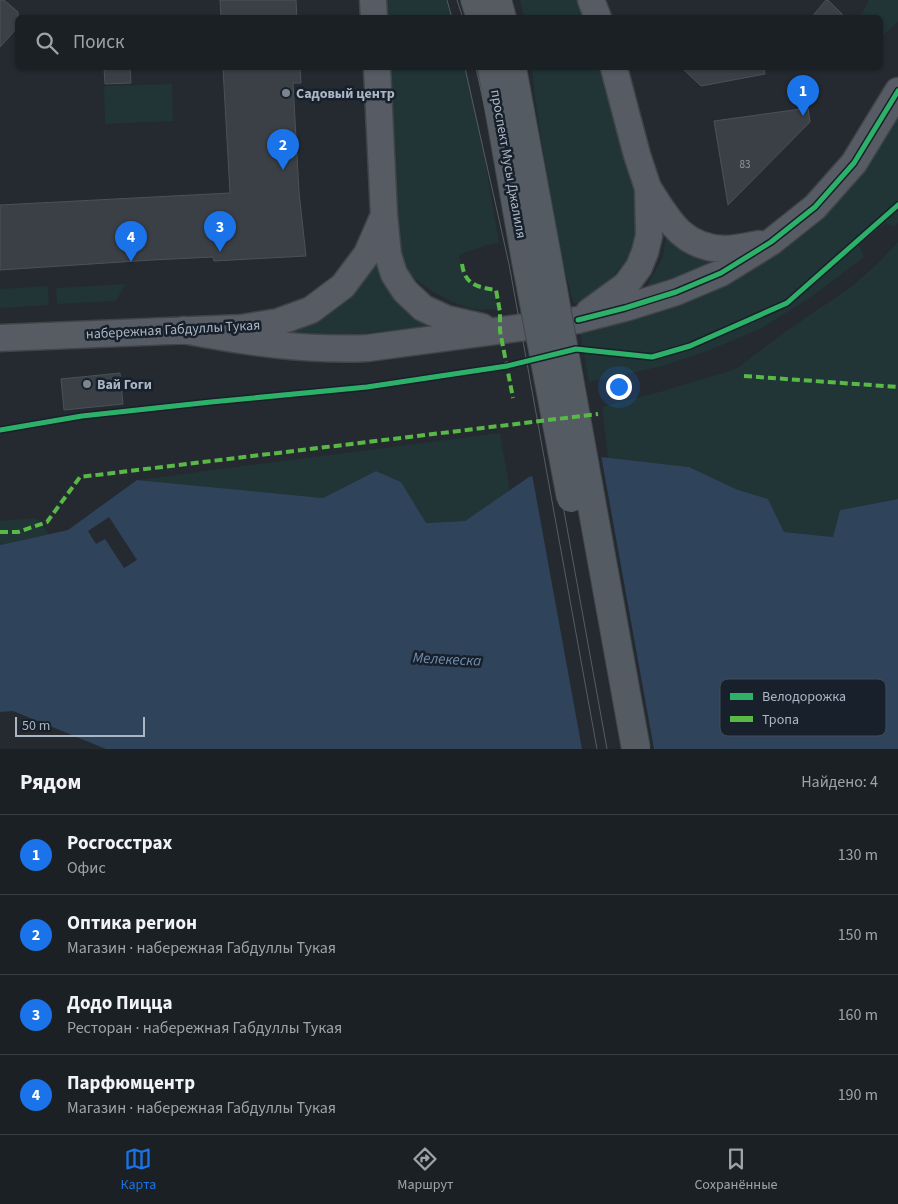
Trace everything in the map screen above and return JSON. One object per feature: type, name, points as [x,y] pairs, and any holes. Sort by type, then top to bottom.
[{"type":"main road","points":[[373,0],[374,15]]},
{"type":"main road","points":[[476,0],[480,15]]},
{"type":"main road","points":[[497,0],[501,15]]},
{"type":"main road","points":[[591,0],[597,15]]},
{"type":"main road","points":[[377,70],[384,215],[388,255],[394,274],[405,291],[423,308],[448,319],[500,331]]},
{"type":"main road","name":"проспект Мусы Джалиля","points":[[492,70],[537,259]]},
{"type":"main road","name":"проспект Мусы Джалиля","points":[[512,70],[537,259]]},
{"type":"main road","points":[[615,70],[637,155],[648,188],[671,223],[682,235],[692,242],[706,247],[726,249],[771,242]]},
{"type":"main road","points":[[183,330],[229,339],[290,347],[368,348],[578,320],[676,292],[721,273],[771,242],[815,207],[854,163],[898,91]]},
{"type":"main road","points":[[578,320],[626,285],[639,267],[649,236],[648,188]]},
{"type":"main road","name":"набережная Габдуллы Тукая","points":[[0,338],[241,328],[278,322],[311,310],[343,286],[367,254],[384,215]]},
{"type":"main road","points":[[537,259],[618,749]]},
{"type":"main road","points":[[537,259],[636,749]]},
{"type":"shaded area","points":[[383,0],[446,0],[451,15],[384,15]]},
{"type":"shaded area","points":[[520,0],[582,0],[588,15],[524,15]]},
{"type":"shaded area","points":[[869,0],[898,0],[898,22],[883,35],[883,15],[861,15]]},
{"type":"shaded area","points":[[387,70],[465,70],[481,137],[499,243],[486,245],[459,255],[468,280],[493,289],[498,309],[474,309],[454,302],[432,291],[413,276],[401,260],[394,193]]},
{"type":"shaded area","points":[[532,70],[605,70],[633,181],[638,211],[637,238],[625,261],[608,283],[591,297],[574,304],[558,248]]},
{"type":"shaded area","points":[[172,84],[173,121],[105,124],[104,86]]},
{"type":"shaded area","points":[[898,98],[898,223],[894,227],[886,223],[859,245],[864,257],[811,297],[762,328],[710,350],[663,366],[589,382],[579,326],[757,260]]},
{"type":"shaded area","points":[[667,231],[686,252],[702,260],[719,262],[642,295],[663,257]]},
{"type":"shaded area","points":[[898,242],[898,499],[840,510],[833,537],[784,532],[768,499],[738,490],[689,467],[608,458],[602,407],[736,369],[785,332],[851,287]]},
{"type":"shaded area","points":[[378,256],[448,323],[400,330],[340,335],[258,331]]},
{"type":"shaded area","points":[[125,284],[116,301],[57,304],[56,288]]},
{"type":"shaded area","points":[[48,286],[49,305],[0,308],[0,289]]},
{"type":"shaded area","points":[[500,433],[510,490],[465,521],[425,523],[401,482],[376,471],[323,498],[137,480]]},
{"type":"shaded area","points":[[36,518],[49,534],[0,545],[0,521]]},
{"type":"water","name":"Мелекеска","points":[[601,457],[689,467],[738,490],[768,499],[784,532],[833,537],[840,510],[898,499],[898,749],[106,749],[13,711],[0,712],[0,545],[68,530],[137,480],[323,498],[376,471],[401,482],[426,523],[465,521],[529,477]]},
{"type":"pier","points":[[601,455],[654,749],[582,749],[532,474]]},
{"type":"pier","points":[[109,517],[137,560],[124,568],[105,539],[96,544],[88,531]]},
{"type":"building","points":[[0,0],[4,0],[18,12],[18,15],[15,15],[15,30],[0,47]]},
{"type":"building","points":[[220,0],[296,0],[297,15],[221,15]]},
{"type":"building","points":[[828,0],[843,15],[814,15]]},
{"type":"building","points":[[104,70],[130,70],[131,83],[105,84]]},
{"type":"building","points":[[223,70],[300,70],[301,83],[293,83],[299,192],[306,256],[214,261],[213,257],[0,270],[0,205],[230,193]]},
{"type":"building","points":[[684,70],[764,70],[765,74],[701,86]]},
{"type":"building","points":[[808,108],[810,122],[728,205],[714,121]]},
{"type":"building","points":[[120,373],[123,404],[64,410],[61,379]]},
{"type":"tram line","points":[[447,0],[451,15]]},
{"type":"tram line","points":[[457,0],[462,15]]},
{"type":"tram line","points":[[465,70],[509,264],[597,749]]},
{"type":"tram line","points":[[476,70],[519,262],[607,749]]},
{"type":"marked path","points":[[462,264],[469,281],[483,288],[496,290],[500,312],[500,331],[513,398]]},
{"type":"marked path","points":[[744,376],[898,387]]},
{"type":"marked path","points":[[0,532],[18,532],[47,522],[80,477],[598,414]]},
{"type":"cycle path","points":[[578,320],[676,292],[721,273],[771,242],[815,207],[854,163],[898,91]]},
{"type":"cycle path","points":[[0,430],[82,416],[367,387],[507,366],[576,349],[652,357],[690,346],[787,303],[898,205]]},
{"type":"place","name":"Садовый центр","points":[[286,93]]},
{"type":"place","name":"Росгосстрах","points":[[803,116]]},
{"type":"place","name":"Оптика регион","points":[[283,170]]},
{"type":"place","name":"Додо Пицца","points":[[220,252]]},
{"type":"place","name":"Парфюмцентр","points":[[131,262]]},
{"type":"place","name":"Вай Гоги","points":[[87,384]]}]
